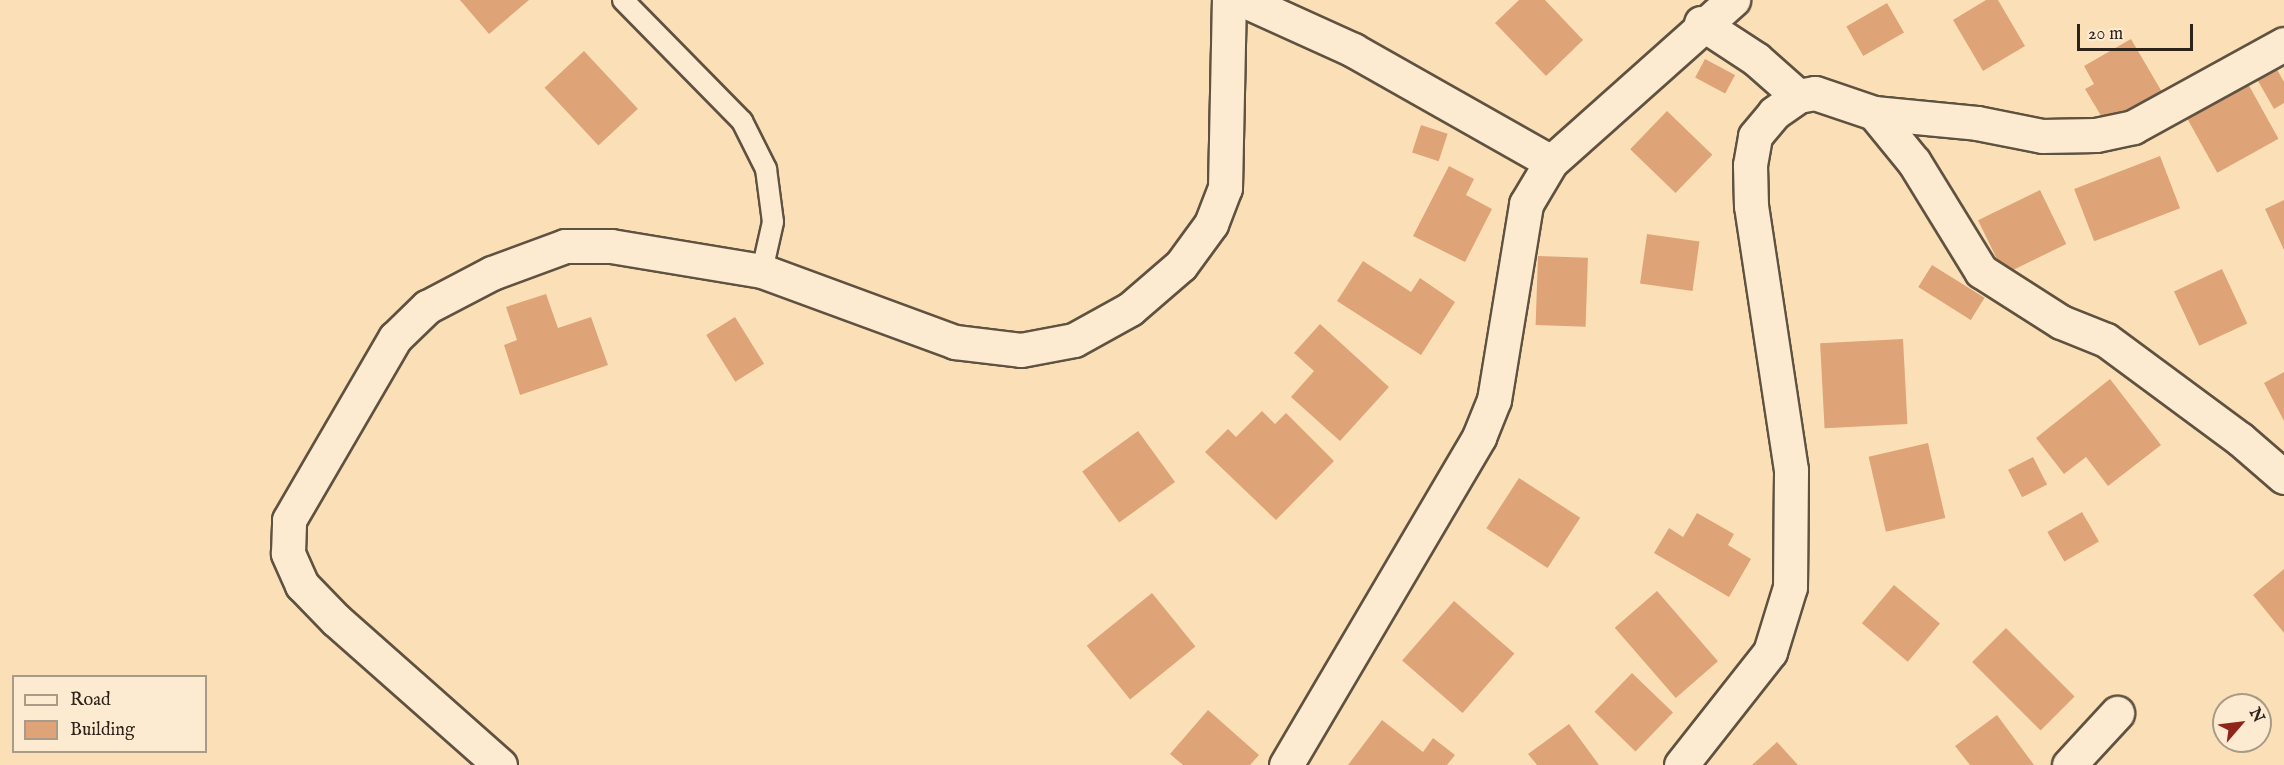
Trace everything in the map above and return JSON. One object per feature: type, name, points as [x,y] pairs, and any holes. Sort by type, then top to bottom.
[{"type":"street","points":[[500,765],[302,585],[288,554],[289,520],[395,338],[427,307],[492,273],[565,246],[611,246],[762,271],[955,342],[1021,350],[1074,340],[1130,309],[1181,265],[1211,224],[1225,188],[1229,0]]},
{"type":"street","points":[[1243,0],[1353,50],[1551,162]]},
{"type":"street","points":[[1286,765],[1479,437],[1494,400],[1526,204],[1551,162],[1701,23],[1733,0]]},
{"type":"street","points":[[1701,23],[1756,59],[1798,96]]},
{"type":"street","points":[[1681,765],[1770,651],[1790,587],[1791,470],[1751,206],[1750,165],[1755,136],[1774,113],[1798,96],[1815,93],[1874,113],[1977,123],[2042,136],[2096,135],[2133,127],[2284,44]]},
{"type":"street","points":[[1874,113],[1914,162],[1981,271],[2061,322],[2106,340],[2240,438],[2284,477]]},
{"type":"street","points":[[2069,765],[2117,713]]},
{"type":"lane","points":[[623,0],[742,121],[766,169],[773,222],[762,271]]},
{"type":"building","points":[[460,0],[529,0],[489,34]]},
{"type":"building","points":[[1519,0],[1545,0],[1583,40],[1546,76],[1495,23]]},
{"type":"building","points":[[1986,0],[1998,0],[2025,46],[1983,71],[1953,20]]},
{"type":"building","points":[[1887,3],[1904,32],[1863,56],[1846,26]]},
{"type":"building","points":[[2131,39],[2162,92],[2106,124],[2085,89],[2094,84],[2084,66]]},
{"type":"building","points":[[584,51],[638,109],[598,146],[545,88]]},
{"type":"building","points":[[1705,59],[1735,75],[1725,94],[1695,78]]},
{"type":"building","points":[[2274,64],[2284,82],[2284,103],[2274,109],[2254,74]]},
{"type":"building","points":[[2247,82],[2279,139],[2217,173],[2186,116]]},
{"type":"building","points":[[1667,111],[1712,155],[1676,193],[1630,149]]},
{"type":"building","points":[[1421,125],[1448,134],[1439,161],[1412,153]]},
{"type":"building","points":[[2160,156],[2180,208],[2094,241],[2074,189]]},
{"type":"building","points":[[1449,166],[1474,179],[1466,195],[1492,209],[1465,262],[1413,236]]},
{"type":"building","points":[[2040,190],[2066,244],[2004,274],[1978,220]]},
{"type":"building","points":[[2284,200],[2284,250],[2265,209]]},
{"type":"building","points":[[1647,234],[1699,241],[1693,291],[1640,284]]},
{"type":"building","points":[[1538,256],[1588,258],[1586,327],[1536,325]]},
{"type":"building","points":[[1363,261],[1411,292],[1420,278],[1455,302],[1421,355],[1337,301]]},
{"type":"building","points":[[1932,265],[1985,298],[1971,320],[1918,287]]},
{"type":"building","points":[[2222,269],[2247,323],[2199,346],[2174,291]]},
{"type":"building","points":[[546,294],[558,328],[591,317],[608,365],[520,395],[504,345],[517,340],[506,307]]},
{"type":"building","points":[[735,317],[764,364],[735,382],[706,335]]},
{"type":"building","points":[[1320,324],[1389,387],[1340,441],[1291,397],[1314,371],[1294,353]]},
{"type":"building","points":[[1903,339],[1907,424],[1825,428],[1820,343]]},
{"type":"building","points":[[2284,372],[2284,421],[2264,383]]},
{"type":"building","points":[[2110,379],[2161,445],[2108,486],[2086,457],[2064,474],[2036,438]]},
{"type":"building","points":[[1262,411],[1275,424],[1286,413],[1334,461],[1276,520],[1205,452],[1228,429],[1236,437]]},
{"type":"building","points":[[1138,431],[1175,482],[1119,523],[1082,472]]},
{"type":"building","points":[[1928,443],[1945,518],[1886,532],[1869,457]]},
{"type":"building","points":[[2033,457],[2047,485],[2022,497],[2008,470]]},
{"type":"building","points":[[1519,478],[1580,518],[1548,568],[1486,528]]},
{"type":"building","points":[[2082,512],[2099,541],[2064,561],[2047,532]]},
{"type":"building","points":[[1697,513],[1734,534],[1728,545],[1751,559],[1729,597],[1654,553],[1669,528],[1683,537]]},
{"type":"building","points":[[2284,569],[2284,633],[2253,595]]},
{"type":"building","points":[[1894,585],[1940,624],[1908,662],[1862,623]]},
{"type":"building","points":[[1657,591],[1718,661],[1676,698],[1615,628]]},
{"type":"building","points":[[1152,593],[1195,647],[1130,699],[1087,646]]},
{"type":"building","points":[[1454,601],[1514,653],[1463,713],[1402,661]]},
{"type":"building","points":[[2006,628],[2075,697],[2041,731],[1972,662]]},
{"type":"building","points":[[1632,673],[1673,713],[1635,751],[1594,712]]},
{"type":"building","points":[[1208,710],[1259,755],[1250,765],[1183,765],[1170,754]]},
{"type":"building","points":[[1997,715],[2034,765],[1970,765],[1955,746]]},
{"type":"building","points":[[1382,720],[1423,752],[1433,738],[1455,755],[1447,765],[1348,765]]},
{"type":"building","points":[[1569,724],[1599,765],[1537,765],[1528,754]]},
{"type":"building","points":[[1777,742],[1798,765],[1752,765]]}]
